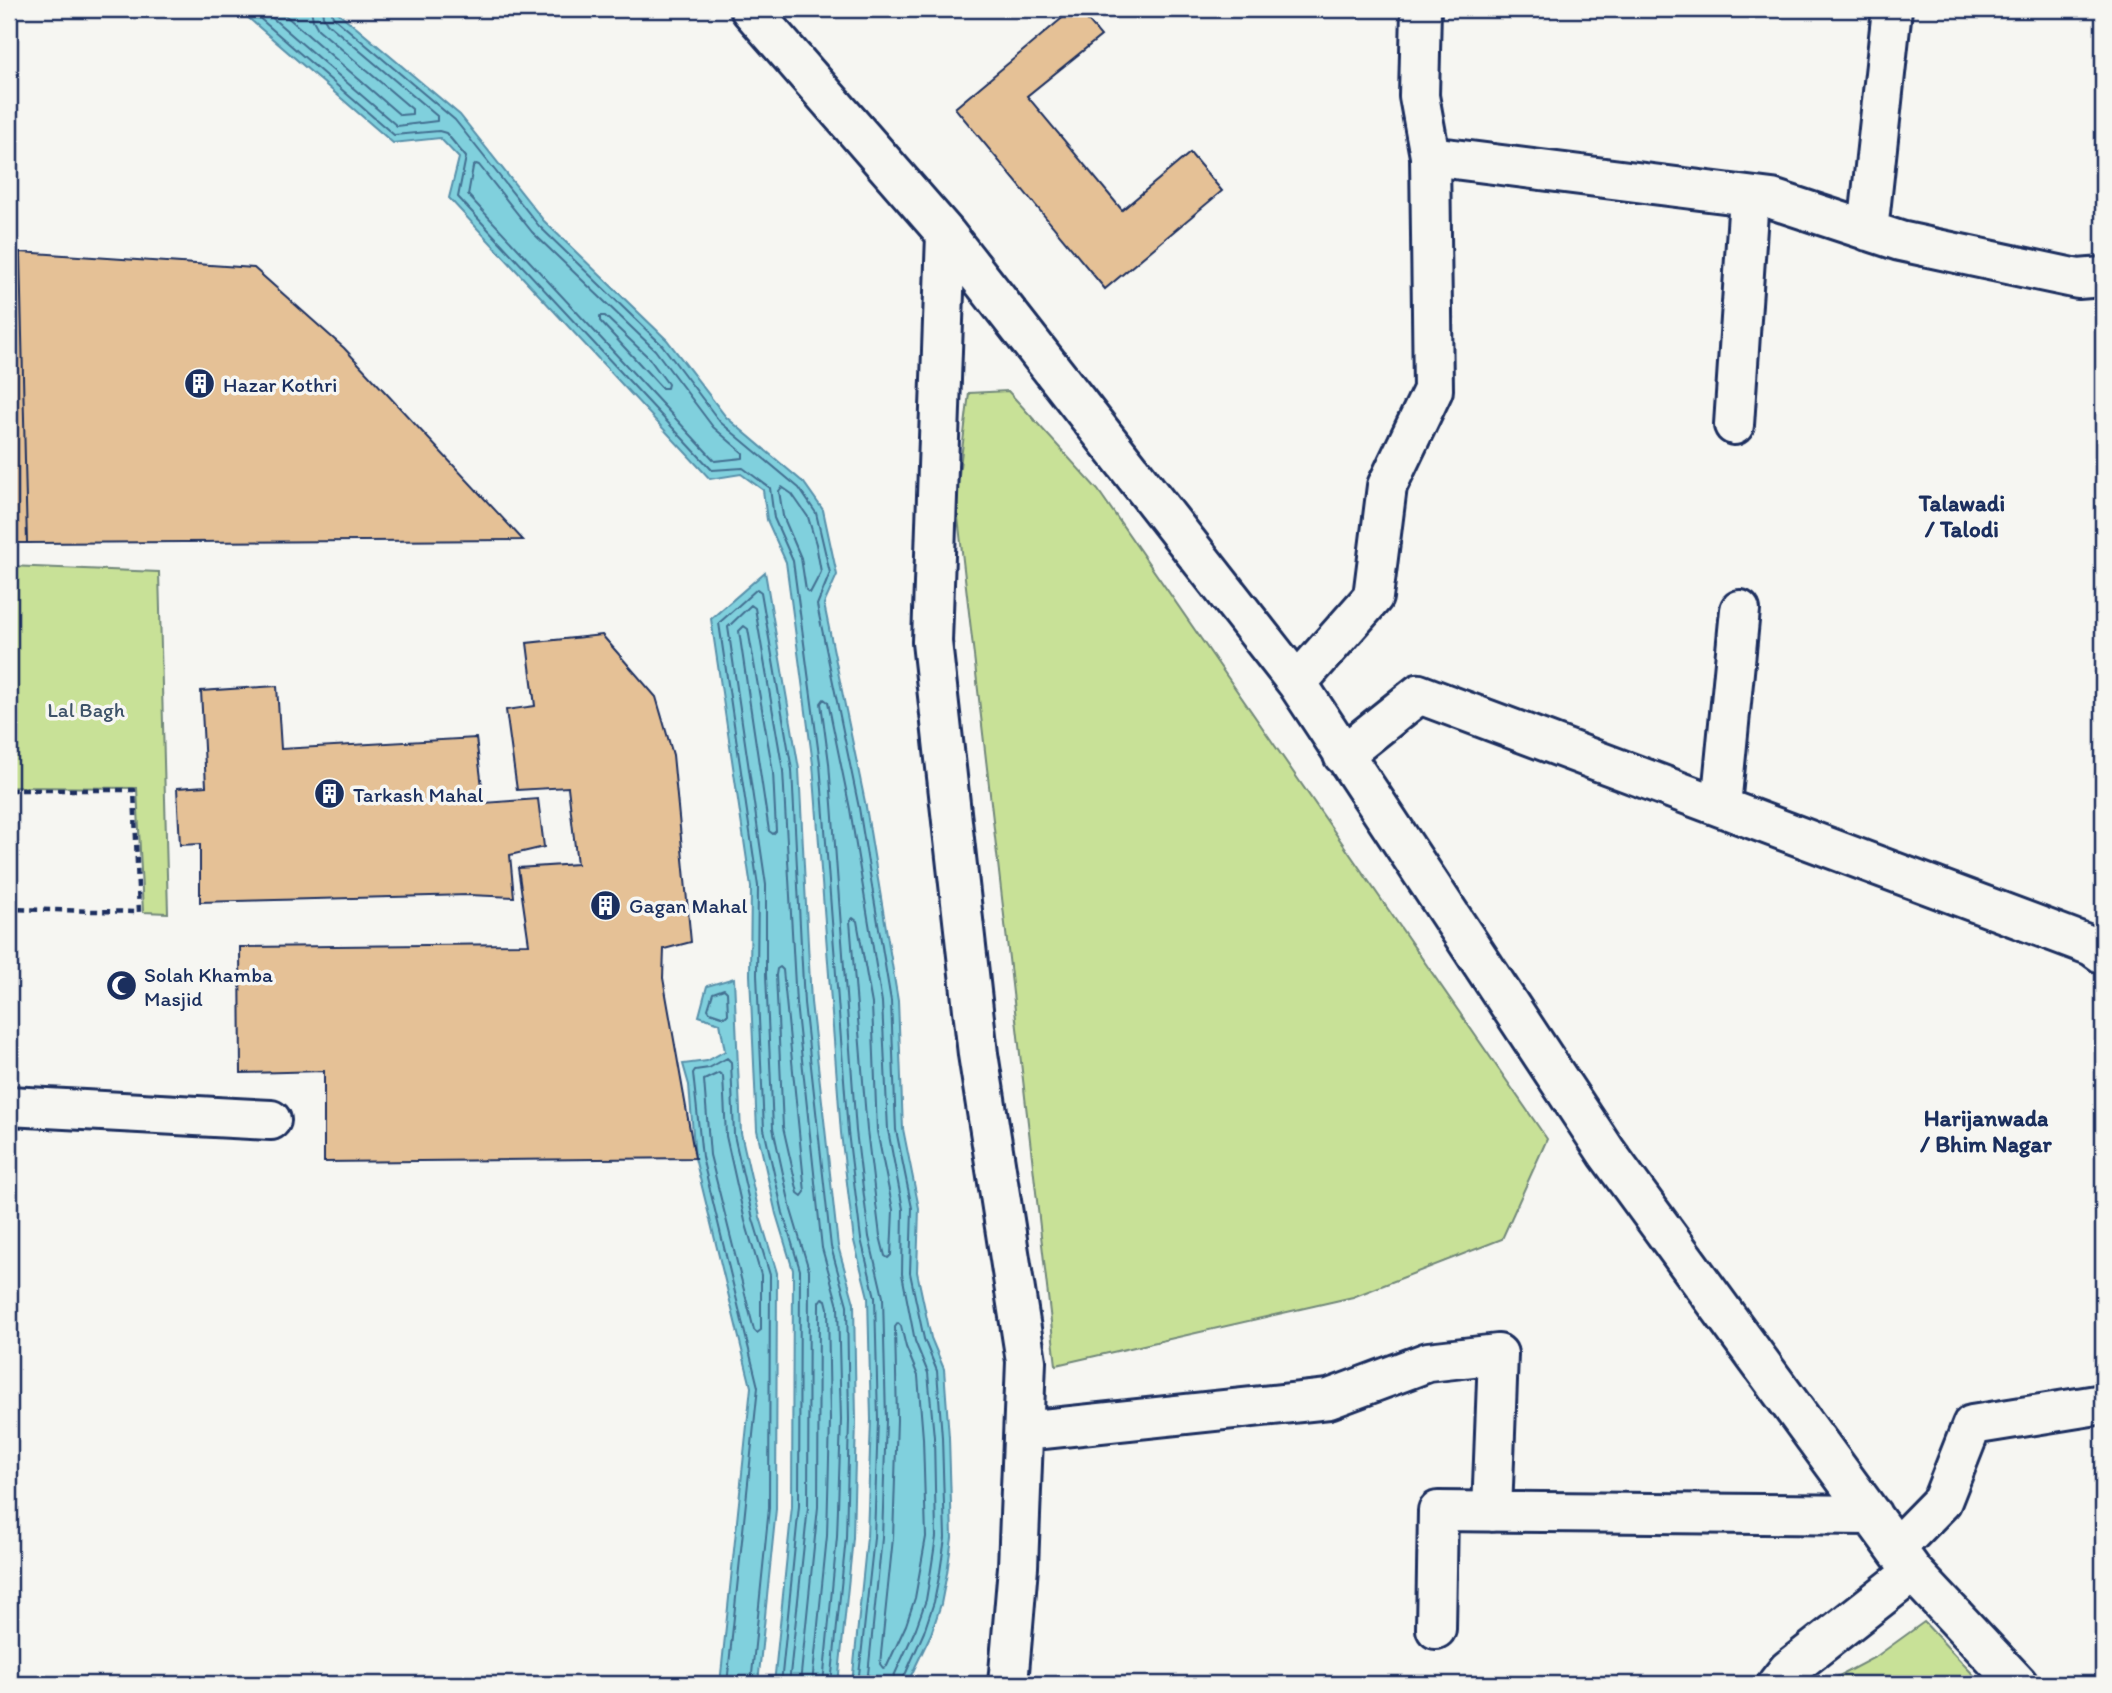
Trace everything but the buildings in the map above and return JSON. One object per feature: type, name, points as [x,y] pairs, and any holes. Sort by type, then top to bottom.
[{"type":"street","points":[[750,9],[946,234],[1297,683],[1608,1153],[1904,1560],[2018,1684]]},
{"type":"street","points":[[1297,683],[1373,597],[1388,486],[1433,390],[1430,156],[1419,96],[1421,9]]},
{"type":"street","points":[[1868,230],[1892,9]]},
{"type":"street","points":[[1430,156],[1772,199],[1899,241],[2078,279],[2103,277]]},
{"type":"street","points":[[1734,425],[1749,197]]},
{"type":"street","points":[[946,234],[932,642],[978,1054],[1026,1361],[1018,1567],[1008,1684]]},
{"type":"street","points":[[1721,806],[1740,610]]},
{"type":"street","points":[[1343,755],[1419,694],[2092,946],[2103,954]]},
{"type":"street","points":[[9,1106],[271,1120]]},
{"type":"street","points":[[1024,1431],[1329,1399],[1428,1362],[1498,1354],[1492,1512]]},
{"type":"street","points":[[1777,1684],[1788,1670],[1904,1560],[1942,1501],[1972,1425],[2103,1404]]},
{"type":"street","points":[[1436,1629],[1438,1511],[1872,1515]]},
{"type":"path","points":[[9,790],[134,790],[139,912],[9,909]]},
{"type":"green space","points":[[1008,391],[1098,490],[1547,1139],[1502,1239],[1353,1297],[1056,1365],[956,500],[969,393]]},
{"type":"green space","name":"Lal Bagh","points":[[9,566],[159,572],[168,913],[143,912],[137,788],[9,787]]},
{"type":"green space","points":[[1924,1622],[1982,1684],[1824,1684],[1877,1656]]},
{"type":"water","points":[[238,9],[334,9],[460,115],[544,221],[667,340],[726,417],[804,483],[823,510],[837,575],[824,604],[866,807],[898,1001],[903,1129],[919,1208],[917,1272],[931,1338],[944,1369],[949,1437],[952,1538],[947,1573],[931,1634],[907,1684],[852,1684],[867,1537],[871,1420],[868,1297],[854,1241],[841,1133],[813,764],[786,562],[767,520],[763,490],[741,474],[710,479],[449,198],[459,158],[440,138],[393,143]]},
{"type":"water","points":[[765,572],[799,769],[811,1002],[838,1246],[854,1303],[856,1420],[853,1538],[838,1684],[774,1684],[792,1506],[793,1270],[776,1214],[757,1130],[750,975],[751,887],[711,619]]},
{"type":"water","points":[[734,978],[741,1133],[760,1217],[777,1273],[776,1509],[758,1684],[720,1684],[751,1387],[695,1158],[689,1085],[683,1064],[707,1061],[725,1051],[720,1023],[699,1016],[707,986]]},
{"type":"place","name":"Hazar Kothri","points":[[200,384]]},
{"type":"place","name":"Tarkash Mahal","points":[[330,794]]},
{"type":"place","name":"Gagan Mahal","points":[[606,905]]},
{"type":"place","name":"Solah Khamba Masjid","points":[[121,986]]},
{"type":"district","name":"Talawadi / Talodi","points":[[1962,516]]},
{"type":"district","name":"Harijanwada / Bhim Nagar","points":[[1986,1131]]}]
